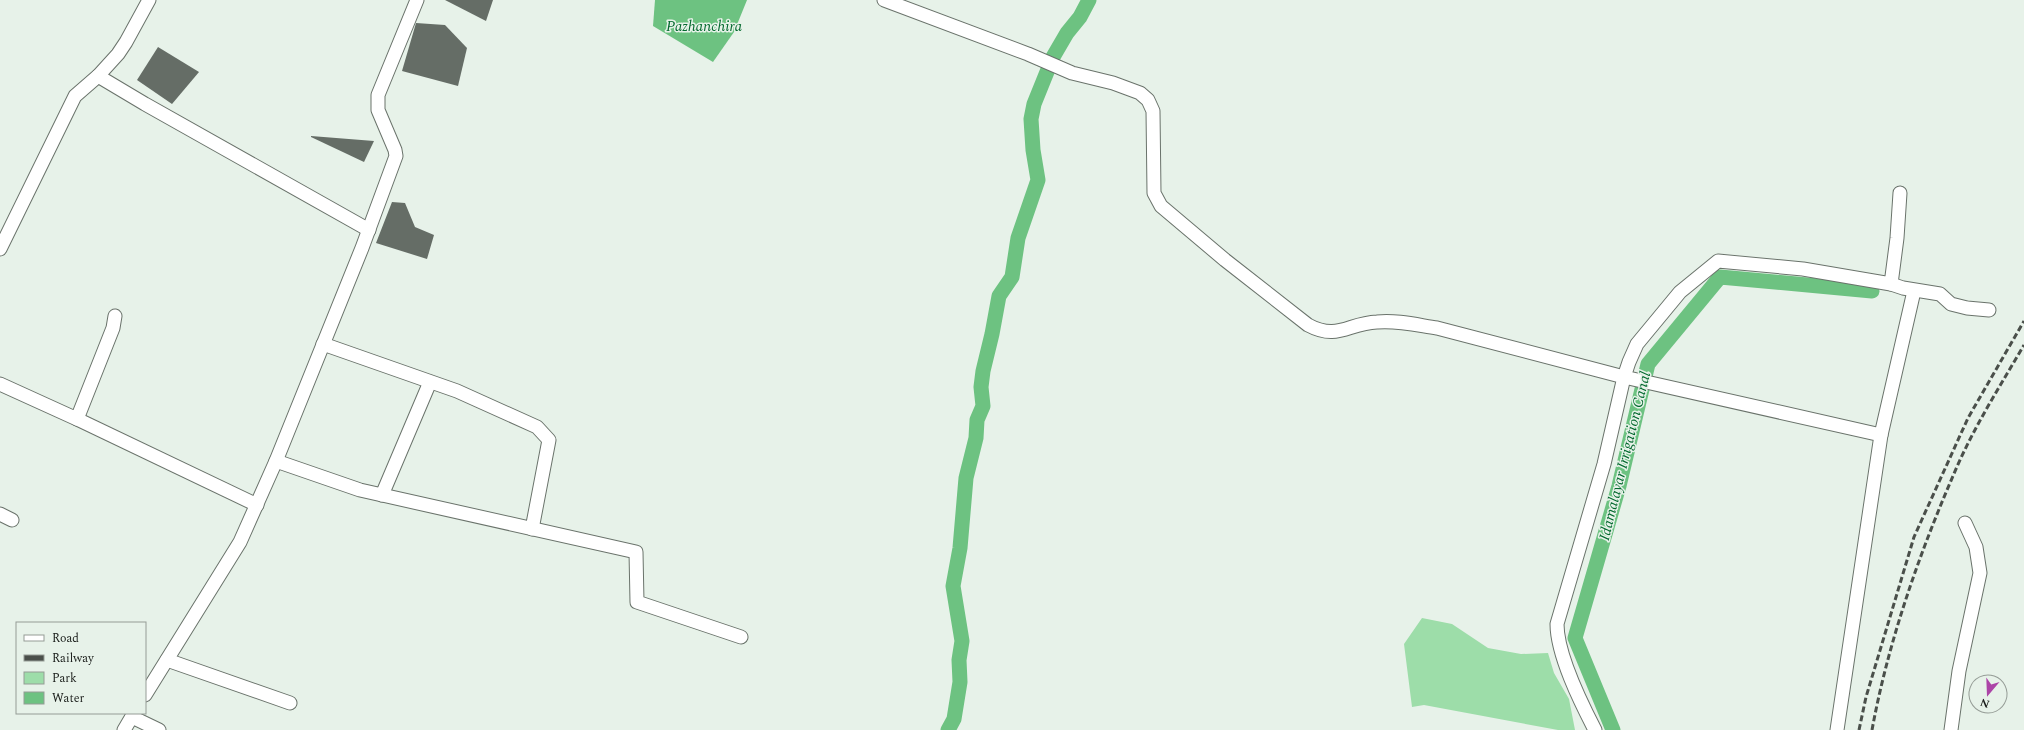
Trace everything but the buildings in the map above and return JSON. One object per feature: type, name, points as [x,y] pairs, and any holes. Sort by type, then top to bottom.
[{"type":"street","points":[[0,249],[75,96],[98,76],[126,42],[149,0]]},
{"type":"street","points":[[146,694],[225,569],[240,542],[276,461],[369,230],[396,156],[395,150],[378,110],[378,95],[417,0]]},
{"type":"street","points":[[884,0],[1060,68],[1113,83],[1140,93],[1148,100],[1153,111],[1154,193],[1161,206],[1308,325],[1321,332],[1337,332],[1356,325],[1377,322],[1406,323],[1436,328],[1624,377],[1881,436]]},
{"type":"street","points":[[98,76],[369,230]]},
{"type":"street","points":[[1891,284],[1897,238],[1900,194]]},
{"type":"street","points":[[1595,730],[1585,711],[1563,654],[1557,633],[1557,624],[1604,464],[1624,377],[1637,344],[1680,292],[1718,261],[1802,269],[1891,284],[1914,291],[1940,294],[1951,304],[1967,308],[1989,310]]},
{"type":"street","points":[[1837,730],[1881,436],[1914,291]]},
{"type":"street","points":[[77,419],[113,328],[115,316]]},
{"type":"street","points":[[323,344],[457,391],[537,426],[549,440],[532,529]]},
{"type":"street","points":[[382,495],[430,382]]},
{"type":"street","points":[[0,384],[257,505]]},
{"type":"street","points":[[276,461],[360,490],[636,552],[637,602],[741,637]]},
{"type":"street","points":[[0,514],[12,520]]},
{"type":"street","points":[[1951,730],[1959,671],[1980,573],[1976,546],[1965,523]]},
{"type":"street","points":[[167,660],[290,703]]},
{"type":"street","points":[[124,730],[133,715],[159,730]]},
{"type":"green space","points":[[1422,618],[1452,624],[1488,648],[1521,654],[1548,653],[1554,673],[1569,699],[1575,730],[1558,730],[1424,705],[1412,707],[1404,644]]},
{"type":"water","name":"Pazhanchira","points":[[655,0],[747,0],[734,32],[713,62],[653,26]]},
{"type":"waterway","points":[[948,730],[954,719],[960,682],[959,660],[962,641],[953,586],[960,548],[966,478],[976,438],[977,420],[983,406],[981,387],[983,371],[999,296],[1012,277],[1018,238],[1038,180],[1033,150],[1031,119],[1034,104],[1053,57],[1067,33],[1080,17],[1089,0]]},
{"type":"waterway","name":"Idamalayar Irrigation Canal","points":[[1613,730],[1575,638],[1619,486],[1648,364],[1720,277],[1872,291]]},
{"type":"railway","points":[[1859,730],[1866,697],[1914,537],[1968,418],[2024,321]]},
{"type":"railway","points":[[1872,730],[1886,665],[1895,633],[1916,569],[1940,507],[1960,459],[1986,409],[2024,345]]}]
